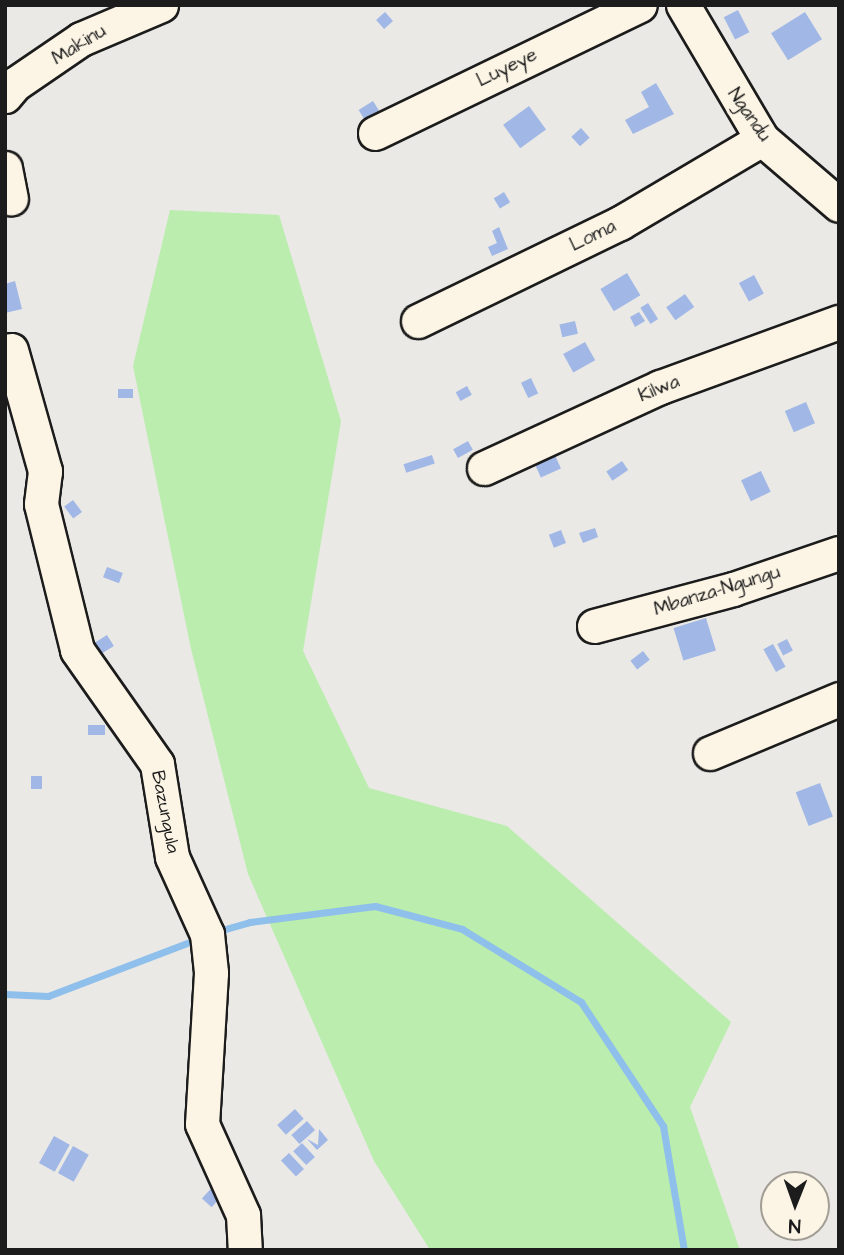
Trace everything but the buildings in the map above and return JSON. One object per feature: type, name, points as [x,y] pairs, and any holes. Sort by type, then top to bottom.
[{"type":"street","name":"Makinu","points":[[6,101],[15,84],[81,39],[161,5]]},
{"type":"street","name":"Luyeye","points":[[375,133],[640,5]]},
{"type":"street","name":"Ngandu","points":[[683,5],[762,139],[839,205]]},
{"type":"street","name":"Loma","points":[[418,321],[620,223],[762,139]]},
{"type":"street","name":"Kilwa","points":[[484,468],[660,387],[808,338],[839,322]]},
{"type":"street","name":"Bazungula","points":[[11,350],[45,471],[41,504],[77,650],[157,765],[172,857],[207,934],[211,973],[202,1124],[243,1215],[245,1250]]},
{"type":"street","name":"Mbanza-Ngungu","points":[[594,626],[733,589],[839,553]]},
{"type":"street","points":[[710,752],[839,699]]},
{"type":"green space","points":[[170,210],[279,215],[341,421],[303,651],[369,788],[507,826],[731,1022],[690,1107],[740,1250],[430,1250],[374,1161],[248,874],[191,649],[133,366]]},
{"type":"waterway","points":[[215,932],[250,922],[375,906],[462,929],[581,1002],[663,1126],[684,1250]]},
{"type":"waterway","points":[[5,994],[48,996],[197,939]]}]
